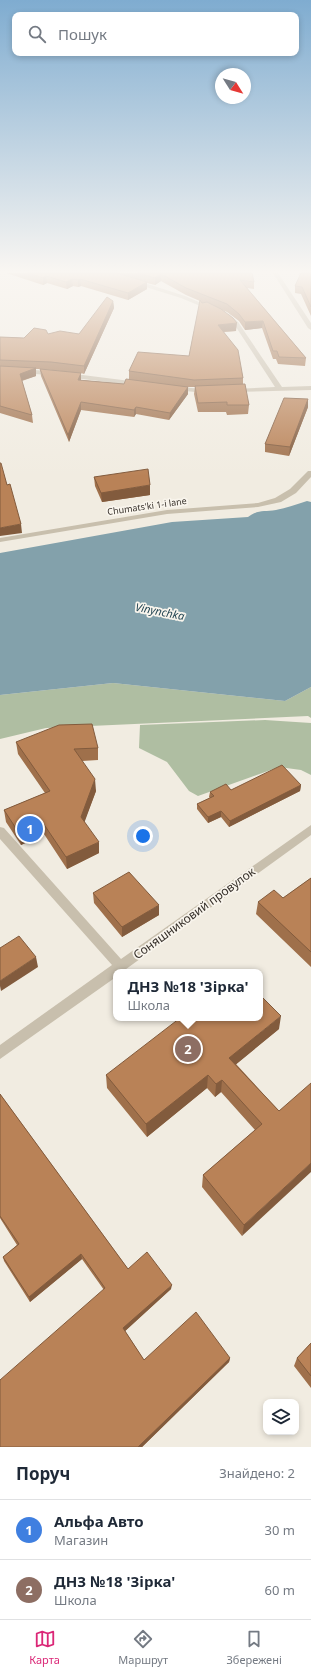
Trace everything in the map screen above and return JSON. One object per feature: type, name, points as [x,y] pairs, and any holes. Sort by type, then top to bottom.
[{"type":"street","points":[[248,341],[279,388]]},
{"type":"street","points":[[0,370],[51,373],[149,386]]},
{"type":"street","points":[[164,388],[194,391],[218,391]]},
{"type":"street","points":[[225,391],[311,388]]},
{"type":"street","name":"Chumats'ki 1-i lane","points":[[0,540],[167,512],[258,505],[278,500],[293,491],[311,473]]},
{"type":"street","name":"Соняшниковий провулок","points":[[116,969],[311,829]]},
{"type":"street","points":[[0,831],[120,966]]},
{"type":"street","name":"Соняшниковий провулок","points":[[0,1053],[113,971]]},
{"type":"green space","points":[[113,683],[285,701],[311,687],[311,718],[308,716],[46,728],[0,739],[0,695]]},
{"type":"green space","points":[[265,720],[311,723],[311,775],[301,770],[279,767],[198,796],[189,791],[167,762],[139,748],[140,725]]},
{"type":"water","name":"Vinynchka","points":[[307,501],[311,502],[311,687],[285,701],[113,683],[0,695],[0,553],[172,522],[248,517],[259,512],[272,511]]},
{"type":"building","points":[[0,341],[95,341],[84,366],[51,362],[0,360]]},
{"type":"building","points":[[192,341],[230,341],[238,350],[243,378],[194,380],[129,371],[138,352],[189,356]]},
{"type":"building","points":[[270,341],[291,341],[306,358],[279,357],[277,351],[273,351]]},
{"type":"building","points":[[0,366],[36,368],[20,374],[32,415],[0,406]]},
{"type":"building","points":[[40,369],[81,373],[78,380],[124,384],[126,379],[188,387],[170,413],[136,407],[134,410],[81,402],[68,435]]},
{"type":"building","points":[[245,384],[249,405],[227,405],[227,402],[198,403],[195,386]]},
{"type":"building","points":[[284,398],[308,399],[290,447],[265,444]]},
{"type":"building","points":[[0,463],[7,485],[10,484],[21,524],[0,528]]},
{"type":"building","points":[[148,469],[150,485],[101,493],[94,477]]},
{"type":"building","points":[[92,724],[98,748],[74,749],[95,779],[81,817],[99,842],[66,857],[43,823],[19,833],[4,810],[50,791],[16,742],[59,725]]},
{"type":"building","points":[[282,765],[301,785],[230,821],[221,811],[208,817],[197,804],[214,796],[210,792],[226,784],[231,790]]},
{"type":"building","points":[[129,872],[159,905],[122,927],[93,893]]},
{"type":"building","points":[[311,878],[311,952],[258,902],[274,890],[283,898]]},
{"type":"building","points":[[19,936],[36,957],[0,981],[0,948]]},
{"type":"building","points":[[263,998],[281,1016],[229,1058],[279,1111],[311,1083],[311,1163],[244,1225],[203,1175],[262,1124],[222,1080],[216,1084],[208,1075],[146,1124],[106,1075],[176,1021],[263,1021]]},
{"type":"building","points":[[0,1094],[128,1269],[147,1252],[172,1285],[123,1328],[144,1360],[196,1312],[230,1358],[138,1447],[0,1447],[0,1380],[105,1288],[81,1254],[29,1297],[3,1257],[19,1244],[0,1216]]},
{"type":"building","points":[[311,1343],[311,1376],[297,1358]]},
{"type":"place","name":"Альфа Авто","points":[[30,829]]},
{"type":"place","name":"ДНЗ №18 'Зірка'","points":[[188,1049]]}]
